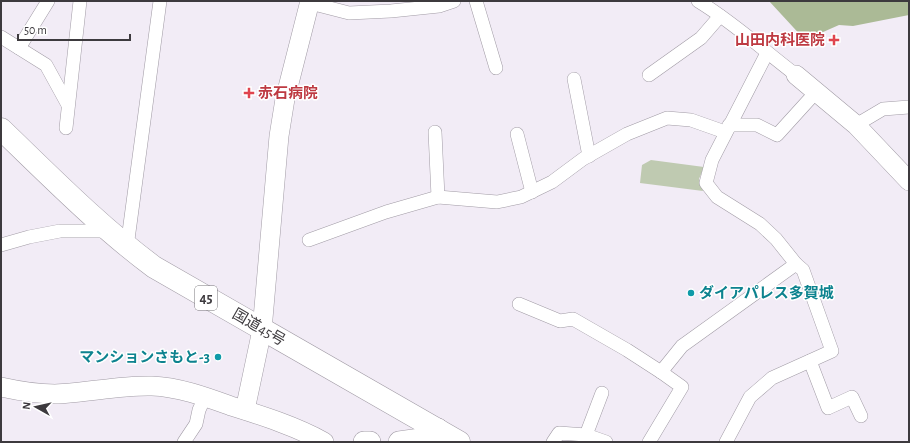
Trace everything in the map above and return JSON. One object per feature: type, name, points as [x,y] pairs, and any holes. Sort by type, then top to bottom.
[{"type":"highway","name":"国道45号","points":[[1,129],[108,231],[154,267],[459,442]]},
{"type":"main road","points":[[400,442],[428,438],[438,429]]},
{"type":"main road","points":[[364,442],[370,442]]},
{"type":"street","points":[[19,48],[48,1]]},
{"type":"street","points":[[66,128],[80,1]]},
{"type":"street","points":[[127,247],[160,1]]},
{"type":"street","points":[[245,410],[262,330],[280,136],[285,99],[310,2],[349,13],[432,7],[452,1]]},
{"type":"street","points":[[476,1],[496,68]]},
{"type":"street","points":[[698,1],[750,37],[767,53],[796,75],[856,126],[909,181]]},
{"type":"street","points":[[649,75],[701,38],[720,16]]},
{"type":"street","points":[[1,37],[46,65],[68,105]]},
{"type":"street","points":[[730,440],[750,397],[772,378],[832,351],[803,270],[760,224],[717,197],[706,183],[712,160],[727,128],[767,53]]},
{"type":"street","points":[[574,78],[588,156]]},
{"type":"street","points":[[309,240],[386,212],[438,197],[497,202],[521,197],[552,182],[588,156],[627,134],[667,118],[691,120],[727,128],[757,125],[777,135],[816,92]]},
{"type":"street","points":[[856,126],[883,110],[909,107]]},
{"type":"street","points":[[435,132],[438,197]]},
{"type":"street","points":[[517,134],[532,192]]},
{"type":"street","points":[[1,245],[29,237],[60,231],[108,231]]},
{"type":"street","points":[[661,372],[682,346],[796,264]]},
{"type":"street","points":[[519,304],[560,321],[573,319],[627,350],[682,387],[649,442]]},
{"type":"street","points":[[810,361],[828,408],[852,397],[861,416]]},
{"type":"street","points":[[1,387],[35,393],[56,394],[151,386],[168,388],[205,397],[245,410],[304,431],[324,442]]},
{"type":"street","points":[[586,435],[602,392]]},
{"type":"street","points":[[184,442],[196,424],[199,410],[205,397]]},
{"type":"street","points":[[553,442],[559,433],[586,435],[606,442]]},
{"type":"green space","points":[[769,1],[909,1],[909,15],[853,26],[839,25],[805,40]]},
{"type":"green space","points":[[651,160],[704,167],[699,179],[703,191],[640,183],[642,165]]},
{"type":"place","name":"山田内科医院","points":[[834,40]]},
{"type":"place","name":"赤石病院","points":[[249,93]]},
{"type":"place","name":"ダイアパレス多賀城","points":[[691,293]]},
{"type":"place","name":"マンションさもと-3","points":[[218,357]]}]
